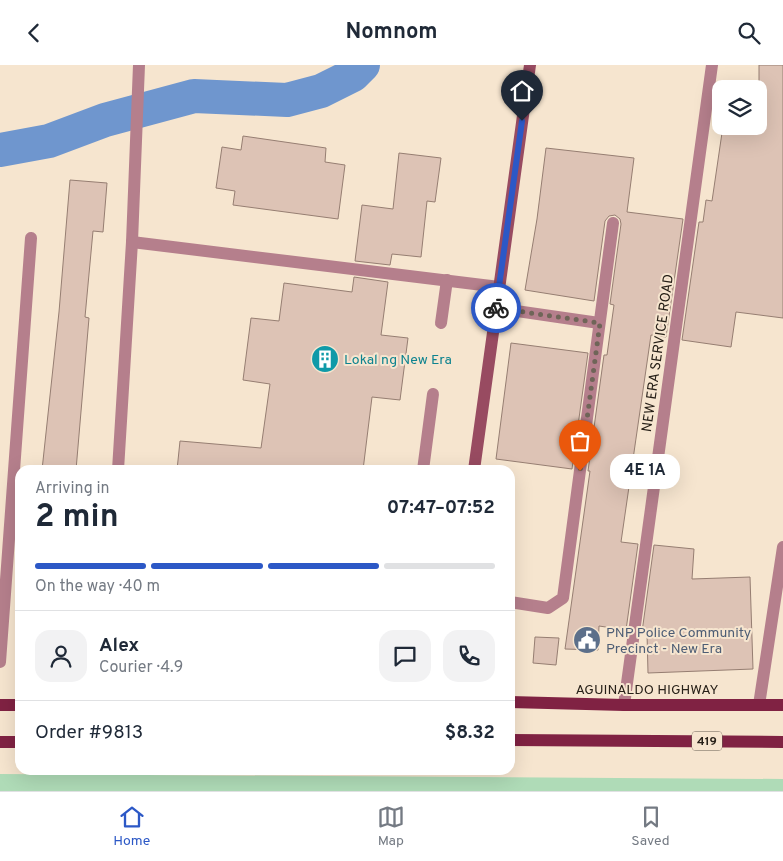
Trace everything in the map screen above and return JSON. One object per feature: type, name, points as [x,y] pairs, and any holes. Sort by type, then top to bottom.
[{"type":"main road","name":"AGUINALDO HIGHWAY","points":[[515,702],[624,705],[783,705]]},
{"type":"main road","points":[[0,705],[15,705]]},
{"type":"main road","name":"419","points":[[515,740],[783,743]]},
{"type":"main road","points":[[0,742],[15,742]]},
{"type":"street","points":[[118,465],[132,242],[139,65]]},
{"type":"street","points":[[475,465],[530,65]]},
{"type":"street","name":"NEW ERA SERVICE ROAD","points":[[624,705],[712,65]]},
{"type":"street","points":[[515,603],[548,608],[563,598],[613,223]]},
{"type":"street","points":[[0,662],[31,238]]},
{"type":"street","points":[[132,242],[499,287]]},
{"type":"street","points":[[441,323],[447,280]]},
{"type":"street","points":[[496,309],[600,323]]},
{"type":"street","points":[[423,465],[433,394]]},
{"type":"street","points":[[759,705],[783,547]]},
{"type":"green space","points":[[0,774],[783,779],[783,791],[0,791]]},
{"type":"building","points":[[759,65],[783,65],[783,318],[736,312],[731,347],[682,340],[699,222],[703,222],[706,200],[712,201],[722,135],[767,135],[767,80],[759,80]]},
{"type":"building","points":[[243,136],[326,148],[325,162],[345,165],[338,219],[233,205],[235,191],[216,188],[222,147],[241,150]]},
{"type":"building","points":[[546,148],[634,158],[627,212],[683,219],[666,337],[651,335],[621,542],[638,544],[626,630],[599,626],[598,650],[565,649],[604,355],[607,355],[614,305],[610,304],[621,224],[620,219],[615,215],[609,216],[605,221],[594,301],[525,290]]},
{"type":"building","points":[[399,153],[441,158],[435,202],[427,201],[421,257],[392,254],[390,265],[355,261],[362,205],[393,209]]},
{"type":"building","points":[[70,180],[107,183],[103,232],[93,231],[85,317],[89,318],[76,465],[43,465],[59,312]]},
{"type":"building","name":"Lokal ng New Era","points":[[354,277],[388,282],[381,335],[408,338],[400,400],[372,397],[364,465],[178,465],[180,441],[261,448],[270,384],[243,380],[251,318],[279,321],[284,283],[352,292]]},
{"type":"building","points":[[511,343],[588,353],[572,469],[496,459]]},
{"type":"building","points":[[654,545],[694,549],[692,579],[750,577],[753,669],[648,673],[647,633],[642,632]]},
{"type":"building","points":[[535,637],[559,638],[556,665],[533,663]]},
{"type":"waterway","points":[[0,150],[49,141],[105,120],[194,96],[287,100],[321,91],[353,75],[363,65]]},
{"type":"way so far","points":[[496,308],[600,323],[580,471]]},
{"type":"place","name":"Lokal ng New Era","points":[[325,359]]},
{"type":"place","name":"4E 1A","points":[[580,471]]},
{"type":"place","name":"PNP Police Community Precinct - New Era","points":[[587,640]]},
{"type":"route","points":[[496,308],[522,121]]}]
